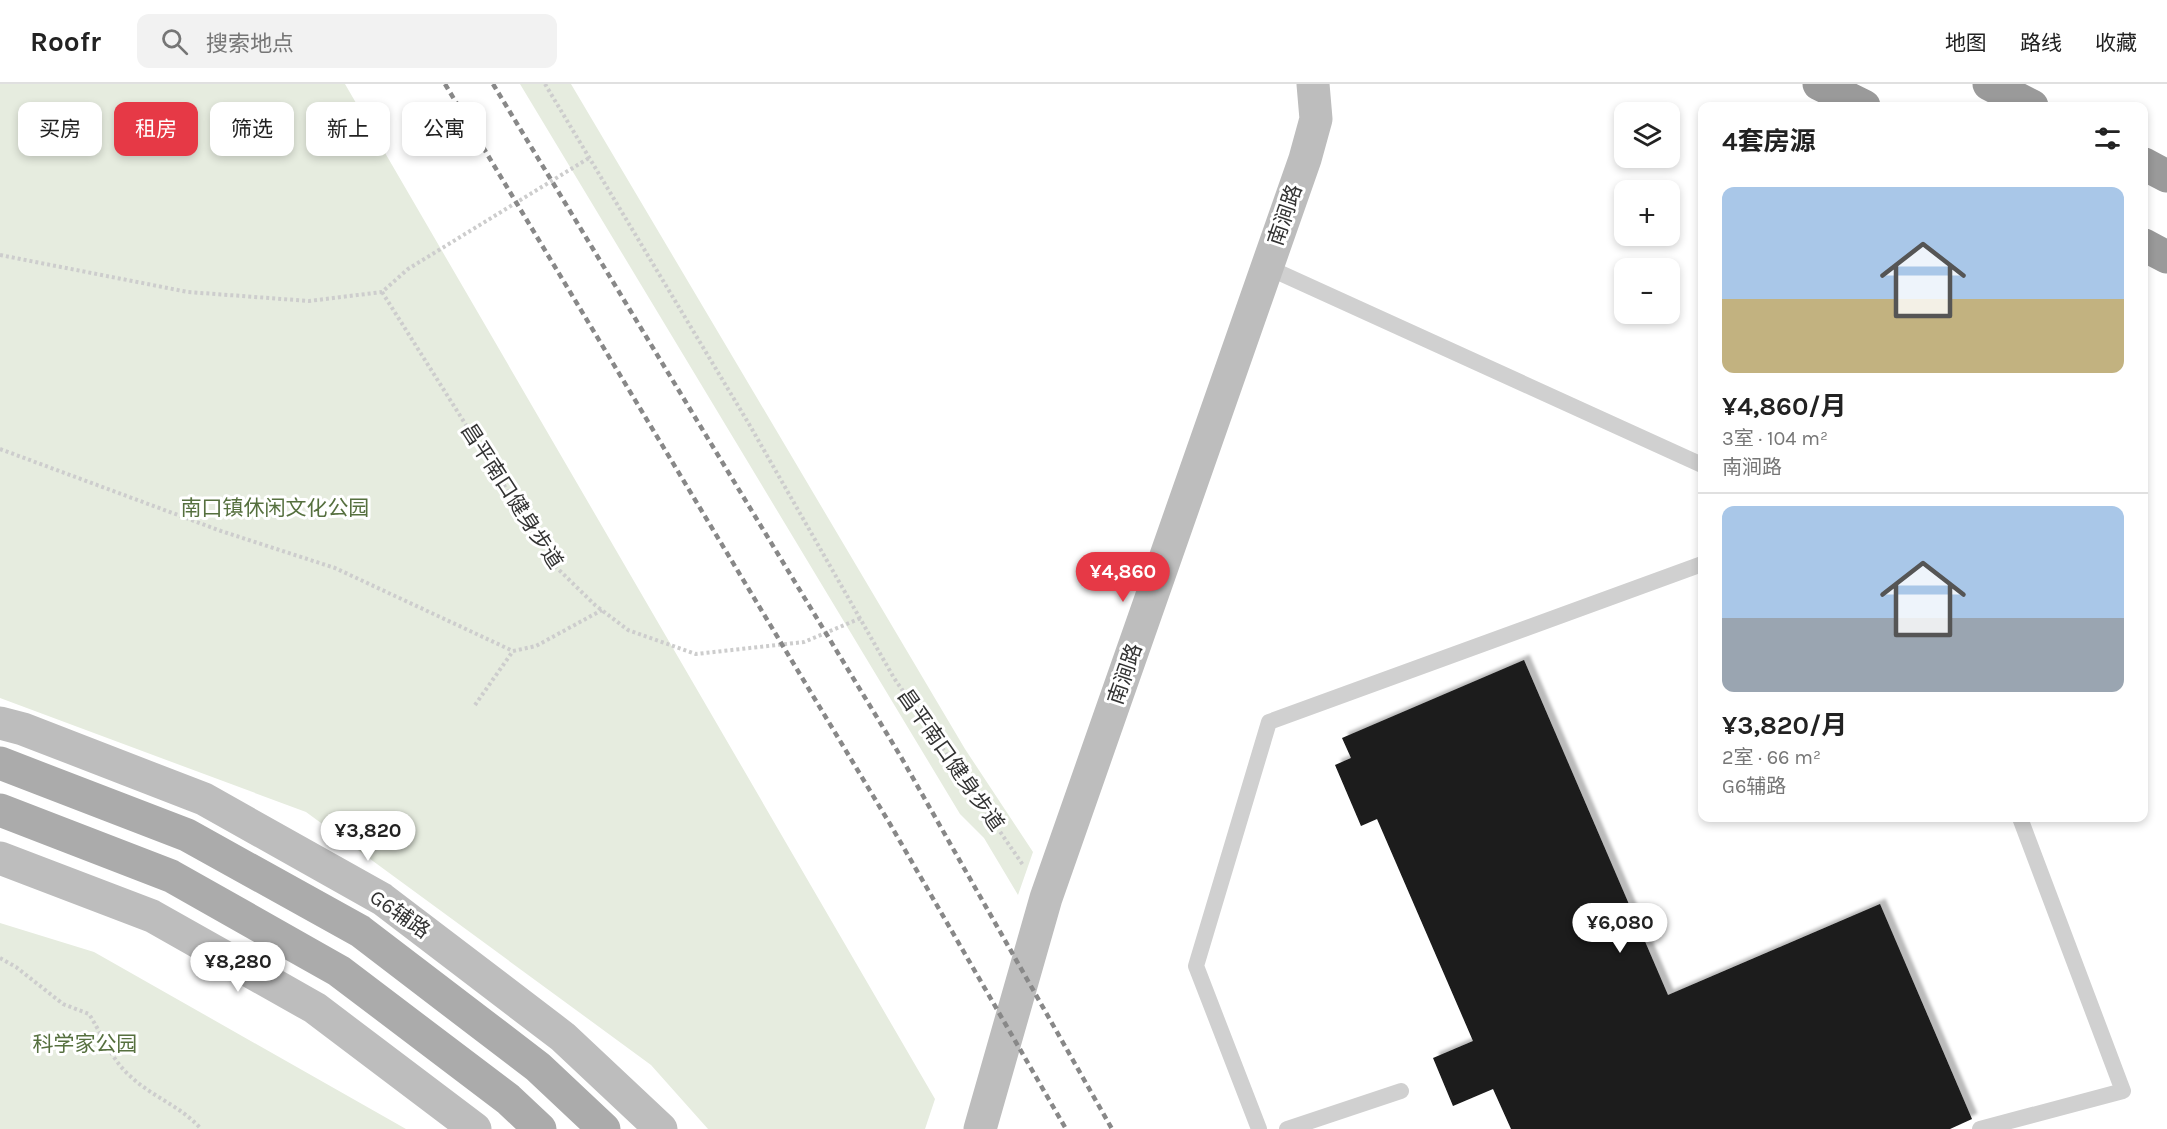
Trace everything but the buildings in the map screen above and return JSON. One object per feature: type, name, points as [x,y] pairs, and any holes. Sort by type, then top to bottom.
[{"type":"highway","points":[[1819,84],[1856,102]]},
{"type":"highway","points":[[1989,84],[2024,102]]},
{"type":"highway","points":[[2148,166],[2167,176]]},
{"type":"highway","points":[[2148,247],[2167,257]]},
{"type":"main road","name":"G6辅路","points":[[0,763],[187,835],[360,931],[538,1067],[604,1129]]},
{"type":"main road","points":[[0,810],[171,876],[339,971],[508,1099],[540,1129]]},
{"type":"street","name":"南涧路","points":[[980,1129],[1046,898],[1267,267],[1316,119],[1313,84]]},
{"type":"street","name":"G6辅路","points":[[0,723],[23,729],[204,799],[382,899],[563,1037],[661,1129]]},
{"type":"street","points":[[0,858],[152,916],[315,1008],[475,1129]]},
{"type":"lane","points":[[1267,267],[1698,463]]},
{"type":"lane","points":[[1259,1129],[1196,966],[1269,722],[1698,565]]},
{"type":"lane","points":[[1980,1129],[2123,1091],[2022,822]]},
{"type":"lane","points":[[1287,1129],[1401,1091]]},
{"type":"path","name":"昌平南口健身步道","points":[[545,84],[749,424],[894,678],[1046,898]]},
{"type":"path","points":[[0,255],[188,292],[309,301],[382,292],[408,269],[589,158]]},
{"type":"path","name":"昌平南口健身步道","points":[[382,292],[555,566],[602,610],[628,630],[696,654],[804,642],[861,618]]},
{"type":"path","points":[[0,449],[221,531],[335,568],[513,651],[536,646],[602,610]]},
{"type":"path","points":[[475,705],[513,651]]},
{"type":"path","points":[[0,958],[16,967],[63,1004],[89,1014],[110,1054],[130,1076],[189,1115],[201,1129]]},
{"type":"green space","name":"南口镇休闲文化公园","points":[[0,84],[345,84],[355,102],[306,102],[306,156],[387,156],[935,1099],[925,1129],[708,1129],[651,1065],[306,812],[0,698]]},
{"type":"green space","points":[[520,84],[571,84],[965,749],[1033,852],[1018,895],[984,838],[960,814]]},
{"type":"green space","name":"科学家公园","points":[[0,923],[94,952],[406,1129],[0,1129]]},
{"type":"railway","points":[[445,84],[890,824],[1066,1129]]},
{"type":"railway","points":[[493,84],[901,757],[1112,1129]]}]
